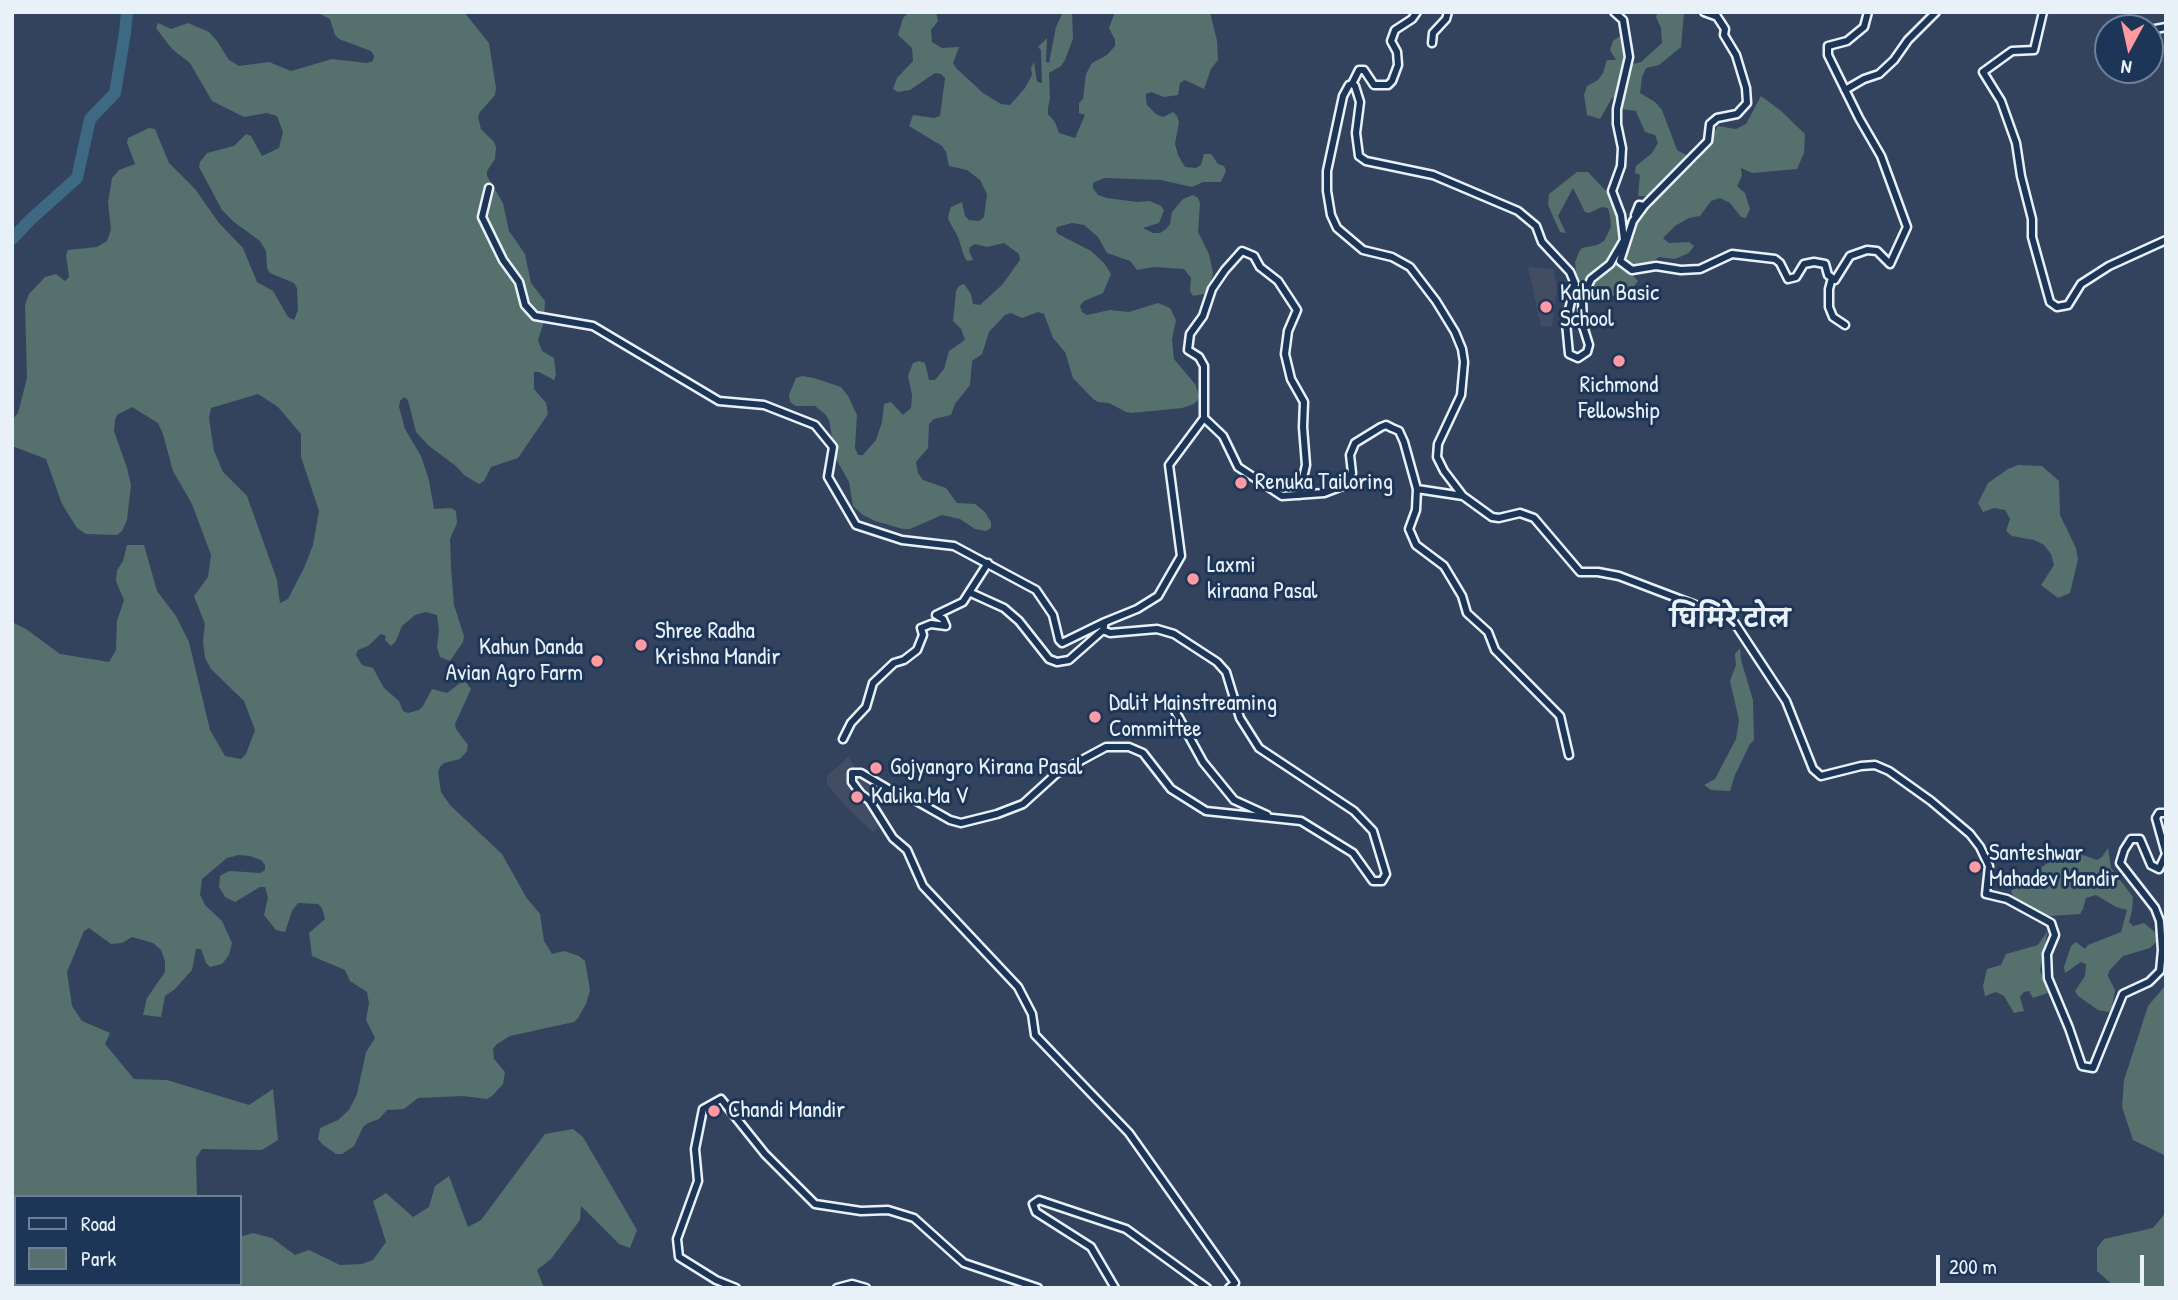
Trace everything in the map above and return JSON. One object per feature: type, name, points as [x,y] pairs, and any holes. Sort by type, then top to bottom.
[{"type":"street","points":[[1417,12],[1412,19],[1395,30],[1391,41],[1397,52],[1398,65],[1392,81],[1388,85],[1374,85],[1364,70],[1359,70],[1352,84],[1346,89],[1327,171],[1327,191],[1331,215],[1337,228],[1363,250],[1392,257],[1410,267],[1455,332],[1464,362],[1461,395],[1438,444],[1437,457],[1463,496],[1492,517],[1499,519],[1520,513],[1534,518],[1580,572],[1619,576],[1732,619],[1786,701],[1813,769],[1821,776],[1875,765],[1889,771],[1931,801],[1970,834],[1989,866],[1986,894],[2007,899],[2051,923],[2055,934],[2048,954],[2048,978],[2082,1066],[2093,1069],[2123,995],[2149,982],[2160,971],[2160,921],[2155,908],[2120,863],[2123,850],[2131,839],[2140,839],[2151,865],[2159,869],[2166,854],[2156,818],[2158,813],[2166,813]]},
{"type":"street","points":[[1432,43],[1433,33],[1446,19],[1448,12]]},
{"type":"street","points":[[1614,12],[1623,20],[1629,57],[1618,109],[1621,166],[1612,191],[1621,215],[1625,240]]},
{"type":"street","points":[[1704,12],[1714,14],[1725,29],[1724,35],[1736,55],[1746,88],[1747,103],[1737,114],[1717,118],[1710,124],[1708,141],[1644,206],[1633,222],[1620,261],[1632,270],[1656,266],[1681,270],[1700,269],[1732,254],[1775,260],[1780,263],[1788,279],[1796,276],[1804,264],[1825,264],[1832,278],[1829,307],[1833,317],[1845,326]]},
{"type":"street","points":[[1832,278],[1835,280],[1850,256],[1867,250],[1877,251],[1890,264],[1907,227],[1883,161],[1829,59],[1828,46],[1855,36],[1864,27],[1868,12]]},
{"type":"street","points":[[1845,90],[1879,74],[1936,12]]},
{"type":"street","points":[[2043,12],[2034,50],[2012,51],[1983,72],[2001,101],[2016,142],[2032,219],[2032,237],[2050,302],[2057,307],[2068,305],[2081,284],[2109,266],[2166,240]]},
{"type":"street","points":[[1352,84],[1358,92],[1360,102],[1356,133],[1359,156],[1366,161],[1391,168],[1433,175],[1476,191],[1518,211],[1536,226],[1542,242],[1570,272],[1575,284],[1569,300],[1566,323],[1569,354],[1578,358],[1587,352],[1589,345],[1583,326],[1582,299],[1591,279],[1610,264],[1625,240],[1639,205],[1644,206]]},
{"type":"street","points":[[489,188],[482,217],[503,260],[519,282],[525,305],[535,316],[593,326],[719,401],[764,405],[815,425],[833,446],[828,477],[856,525],[902,540],[954,546],[1036,590],[1053,615],[1062,643],[1137,609],[1158,596],[1181,556],[1169,465],[1204,418],[1204,366],[1199,357],[1188,350],[1190,334],[1203,316],[1212,289],[1242,251],[1254,256],[1260,267],[1278,281],[1297,310],[1288,331],[1285,354],[1291,379],[1304,402],[1306,465],[1299,495]]},
{"type":"street","points":[[1204,418],[1223,436],[1238,467],[1282,496],[1324,493],[1345,485],[1352,472],[1350,455],[1355,443],[1368,433],[1386,425],[1399,431],[1417,489],[1416,510],[1409,529],[1416,545],[1444,566],[1462,596],[1467,613],[1488,632],[1495,650],[1560,716],[1569,755]]},
{"type":"street","points":[[1417,489],[1463,496]]},
{"type":"street","points":[[843,739],[851,723],[866,707],[873,684],[894,663],[905,660],[917,650],[923,635],[921,628],[932,624],[946,626],[943,618],[936,615],[959,606],[971,593],[988,563]]},
{"type":"street","points":[[971,593],[1004,608],[1019,621],[1049,659],[1058,662],[1069,660],[1103,630],[1105,622]]},
{"type":"street","points":[[1103,630],[1110,633],[1157,629],[1174,634],[1217,662],[1226,672],[1240,718],[1259,748],[1354,811],[1374,831],[1385,874],[1382,881],[1373,881],[1353,853],[1301,821],[1206,811],[1171,789],[1143,753],[1129,747],[1106,747],[1056,774],[1023,804],[961,823],[895,793],[861,773],[852,773],[852,782],[869,800],[893,838],[907,850],[923,886],[1018,987],[1032,1014],[1035,1035],[1129,1133],[1232,1286],[1243,1288]]},
{"type":"street","points":[[1174,709],[1203,762],[1234,800],[1269,816]]},
{"type":"street","points":[[736,1288],[716,1280],[679,1257],[677,1238],[698,1181],[695,1149],[703,1110],[721,1099],[765,1154],[815,1203],[861,1211],[888,1210],[914,1218],[964,1263],[1038,1288]]},
{"type":"street","points":[[1115,1288],[1091,1247],[1037,1212],[1033,1204],[1040,1200],[1126,1228],[1207,1288]]},
{"type":"street","points":[[837,1288],[852,1284],[866,1288]]},
{"type":"shaded area","name":"Kahun Basic School","points":[[1528,267],[1553,269],[1557,287],[1552,327],[1541,326]]},
{"type":"shaded area","name":"Kalika Ma V","points":[[848,757],[860,774],[875,787],[881,807],[891,825],[888,831],[879,826],[873,832],[845,806],[827,784],[827,776]]},
{"type":"green space","points":[[316,12],[464,12],[489,43],[495,95],[478,117],[481,129],[496,147],[495,159],[487,171],[487,176],[503,203],[509,231],[525,254],[531,283],[545,301],[544,322],[538,340],[542,351],[554,358],[556,375],[554,380],[534,372],[534,389],[546,403],[548,414],[518,458],[491,467],[484,481],[479,484],[429,446],[416,432],[408,400],[404,397],[400,401],[405,429],[421,456],[429,480],[434,509],[451,508],[456,511],[457,523],[450,539],[451,567],[454,605],[464,636],[463,642],[450,661],[440,657],[437,647],[437,615],[426,612],[415,615],[402,626],[391,646],[385,640],[386,636],[381,634],[368,646],[358,650],[356,655],[362,665],[373,668],[384,688],[399,701],[403,711],[408,713],[423,706],[432,689],[447,693],[465,681],[471,689],[455,724],[468,745],[467,751],[460,759],[444,763],[440,767],[438,772],[441,792],[450,805],[502,854],[526,897],[540,914],[544,941],[552,954],[564,951],[585,961],[590,990],[586,1004],[574,1022],[510,1036],[497,1044],[493,1049],[494,1059],[505,1072],[503,1084],[492,1096],[487,1099],[463,1096],[418,1098],[404,1109],[387,1110],[379,1119],[363,1127],[354,1146],[342,1154],[336,1154],[318,1139],[320,1128],[338,1120],[349,1110],[357,1094],[366,1052],[375,1038],[366,1020],[369,1003],[367,992],[350,981],[345,970],[312,956],[309,933],[325,919],[318,904],[298,903],[292,911],[285,932],[276,930],[264,915],[268,898],[265,887],[260,887],[235,902],[225,897],[219,887],[220,876],[225,873],[260,873],[265,870],[265,865],[261,860],[250,856],[227,858],[202,879],[200,895],[205,905],[222,921],[232,943],[229,955],[222,964],[210,967],[201,949],[196,949],[192,970],[165,996],[161,1017],[143,1015],[147,998],[165,972],[161,950],[153,943],[132,937],[122,943],[111,944],[89,928],[84,931],[67,972],[72,1006],[82,1021],[110,1033],[105,1044],[134,1079],[167,1080],[249,1105],[273,1089],[278,1140],[262,1150],[202,1149],[196,1158],[197,1195],[14,1195],[14,1286],[242,1286],[242,1236],[253,1233],[272,1238],[295,1255],[309,1250],[340,1265],[362,1264],[373,1260],[386,1242],[373,1201],[386,1193],[413,1217],[429,1207],[435,1186],[449,1176],[468,1227],[481,1220],[545,1134],[573,1129],[583,1137],[637,1230],[630,1248],[619,1244],[581,1206],[580,1220],[551,1259],[537,1270],[544,1288],[12,1288],[12,622],[60,654],[109,662],[116,650],[117,621],[124,600],[116,581],[117,570],[123,561],[127,545],[144,545],[157,591],[176,616],[189,642],[210,730],[225,756],[241,759],[246,754],[255,730],[244,701],[211,669],[205,658],[205,624],[194,596],[208,577],[211,555],[192,504],[173,471],[158,423],[132,407],[117,415],[115,420],[114,431],[131,485],[127,520],[117,535],[86,534],[77,528],[62,504],[46,459],[12,446],[12,420],[18,413],[27,378],[25,305],[29,294],[45,277],[56,274],[65,281],[69,277],[66,255],[68,250],[97,247],[107,241],[111,230],[108,202],[112,178],[119,170],[135,164],[127,143],[128,138],[149,128],[155,129],[169,163],[195,189],[219,223],[243,248],[257,282],[273,291],[288,317],[294,320],[298,310],[297,288],[294,283],[270,273],[266,251],[260,241],[222,210],[199,167],[207,153],[234,146],[246,134],[251,136],[262,156],[279,148],[283,132],[277,116],[267,113],[244,117],[212,101],[190,63],[172,49],[156,28],[158,23],[171,29],[188,23],[209,32],[229,60],[239,66],[269,62],[291,71],[332,59],[367,63],[373,61],[371,51],[335,35],[330,19]],"holes":[[[258,394],[278,407],[301,434],[301,457],[319,511],[313,545],[304,568],[288,599],[280,603],[277,580],[247,496],[223,472],[214,451],[209,418],[211,408]]]},
{"type":"green space","points":[[909,12],[936,12],[938,21],[931,30],[932,42],[942,48],[959,47],[953,63],[956,68],[983,93],[1001,104],[1010,105],[1025,88],[1032,75],[1034,62],[1037,82],[1042,83],[1041,50],[1038,47],[1047,38],[1046,62],[1049,63],[1056,27],[1063,12],[1072,12],[1073,39],[1061,66],[1049,73],[1048,114],[1059,133],[1075,138],[1085,115],[1079,113],[1079,103],[1083,99],[1086,74],[1092,63],[1107,55],[1115,46],[1109,28],[1115,12],[1210,12],[1217,41],[1218,60],[1211,69],[1204,89],[1185,80],[1180,83],[1178,95],[1164,97],[1151,92],[1146,94],[1146,100],[1156,114],[1163,117],[1173,112],[1177,116],[1179,122],[1175,144],[1185,167],[1196,168],[1201,165],[1204,154],[1211,154],[1226,171],[1221,182],[1203,182],[1192,187],[1161,180],[1104,178],[1093,183],[1098,195],[1137,202],[1150,201],[1161,206],[1164,210],[1159,223],[1143,228],[1153,233],[1166,229],[1170,224],[1172,212],[1183,199],[1193,195],[1198,198],[1198,232],[1209,254],[1213,273],[1204,294],[1193,296],[1190,291],[1191,278],[1184,269],[1154,267],[1137,270],[1130,261],[1107,253],[1098,237],[1084,225],[1072,223],[1057,227],[1056,231],[1091,251],[1111,274],[1103,293],[1084,301],[1080,306],[1082,312],[1087,315],[1110,310],[1129,312],[1158,303],[1170,308],[1176,320],[1172,339],[1174,359],[1195,384],[1198,400],[1182,408],[1132,413],[1109,403],[1098,402],[1073,378],[1065,352],[1053,338],[1044,314],[1038,312],[1022,318],[1011,313],[1005,315],[989,332],[982,354],[972,361],[970,385],[955,404],[951,415],[934,419],[929,424],[928,448],[916,462],[918,473],[923,480],[946,488],[957,503],[975,504],[985,512],[991,522],[991,528],[986,531],[975,529],[960,519],[942,515],[910,529],[903,529],[863,515],[853,506],[849,482],[836,459],[829,420],[815,406],[796,406],[790,402],[789,395],[796,378],[802,376],[841,387],[857,415],[855,448],[858,455],[863,455],[876,440],[884,404],[891,402],[903,415],[911,408],[912,395],[908,376],[913,363],[925,363],[929,380],[935,380],[944,369],[949,351],[965,340],[961,329],[953,321],[956,291],[959,286],[964,284],[971,294],[973,304],[980,305],[1002,285],[1020,260],[1019,254],[1004,243],[987,247],[975,244],[969,251],[973,260],[967,261],[964,256],[948,219],[951,207],[962,202],[965,216],[969,220],[979,221],[984,217],[987,194],[980,180],[967,170],[949,166],[942,146],[909,126],[913,115],[934,118],[940,116],[945,78],[935,73],[910,90],[898,92],[893,89],[897,78],[913,61],[912,48],[898,35],[903,18]]},
{"type":"green space","points":[[1658,12],[1684,12],[1681,47],[1659,65],[1646,68],[1640,93],[1662,110],[1677,150],[1697,161],[1718,126],[1736,129],[1746,124],[1761,96],[1805,134],[1804,153],[1797,169],[1752,173],[1741,168],[1742,176],[1737,186],[1745,193],[1750,209],[1746,218],[1741,217],[1730,203],[1720,198],[1711,201],[1700,216],[1689,218],[1675,226],[1663,238],[1669,243],[1689,242],[1694,246],[1689,253],[1675,259],[1659,257],[1650,263],[1638,263],[1631,273],[1638,281],[1628,294],[1622,297],[1571,291],[1579,252],[1582,248],[1604,241],[1611,227],[1610,216],[1608,208],[1602,207],[1585,212],[1573,188],[1558,216],[1566,233],[1560,232],[1548,205],[1549,194],[1577,172],[1588,172],[1606,191],[1621,228],[1652,206],[1647,196],[1638,196],[1640,175],[1635,173],[1636,166],[1652,153],[1658,143],[1655,135],[1645,132],[1636,111],[1621,109],[1624,99],[1621,96],[1612,98],[1600,119],[1587,115],[1584,95],[1587,86],[1598,80],[1603,73],[1607,60],[1616,60],[1610,50],[1613,41],[1620,36],[1625,55],[1633,64],[1641,62],[1662,43],[1661,28],[1656,17]]},
{"type":"green space","points":[[2018,465],[2042,466],[2059,481],[2060,515],[2076,548],[2078,559],[2070,593],[2058,598],[2041,585],[2054,565],[2051,554],[2044,545],[2034,540],[2012,536],[2006,531],[2010,519],[2005,510],[1994,508],[1983,512],[1978,503],[1988,483]]},
{"type":"green space","points":[[1740,648],[1753,700],[1754,740],[1735,775],[1730,791],[1711,790],[1704,785],[1715,779],[1736,739],[1739,720],[1730,681],[1736,665],[1735,654]]},
{"type":"green space","points":[[2108,848],[2111,868],[2133,897],[2129,922],[2133,926],[2144,923],[2157,934],[2158,940],[2150,948],[2123,956],[2109,971],[2108,976],[2115,990],[2109,1012],[2098,1010],[2075,991],[2085,976],[2086,964],[2081,962],[2065,973],[2064,967],[2071,946],[2076,942],[2085,949],[2088,945],[2121,932],[2127,910],[2096,895],[2086,898],[2080,914],[2051,916],[2039,913],[2024,904],[2013,897],[2011,891],[2021,885],[2033,884],[2039,869],[2062,853],[2080,854],[2097,860]]},
{"type":"green space","points":[[2048,930],[2040,970],[2048,993],[2033,998],[2029,991],[2024,992],[2020,997],[2024,1011],[2014,1013],[2004,996],[1996,992],[1985,996],[1983,986],[1987,969],[2001,965],[2006,954],[2038,945]]},
{"type":"green space","points":[[2166,975],[2166,1156],[2133,1140],[2122,1107],[2124,1080],[2148,1006],[2164,987]]},
{"type":"green space","points":[[2166,1212],[2166,1288],[2116,1288],[2097,1271],[2097,1248],[2104,1239],[2153,1228]]},
{"type":"waterway","points":[[12,239],[77,178],[90,119],[115,93],[127,12]]},
{"type":"place","name":"Kahun Basic School","points":[[1546,307]]},
{"type":"place","name":"Richmond Fellowship","points":[[1619,361]]},
{"type":"place","name":"Renuka Tailoring","points":[[1241,483]]},
{"type":"place","name":"Laxmi kiraana Pasal","points":[[1193,579]]},
{"type":"place","name":"Shree Radha Krishna Mandir","points":[[641,645]]},
{"type":"place","name":"Kahun Danda Avian Agro Farm","points":[[597,661]]},
{"type":"place","name":"Dalit Mainstreaming Committee","points":[[1095,717]]},
{"type":"place","name":"Gojyangro Kirana Pasal","points":[[876,768]]},
{"type":"place","name":"Kalika Ma V","points":[[857,797]]},
{"type":"place","name":"Santeshwar Mahadev Mandir","points":[[1975,867]]},
{"type":"place","name":"Chandi Mandir","points":[[714,1111]]},
{"type":"district","name":"घिमिरे टोल","points":[[1730,621]]}]
